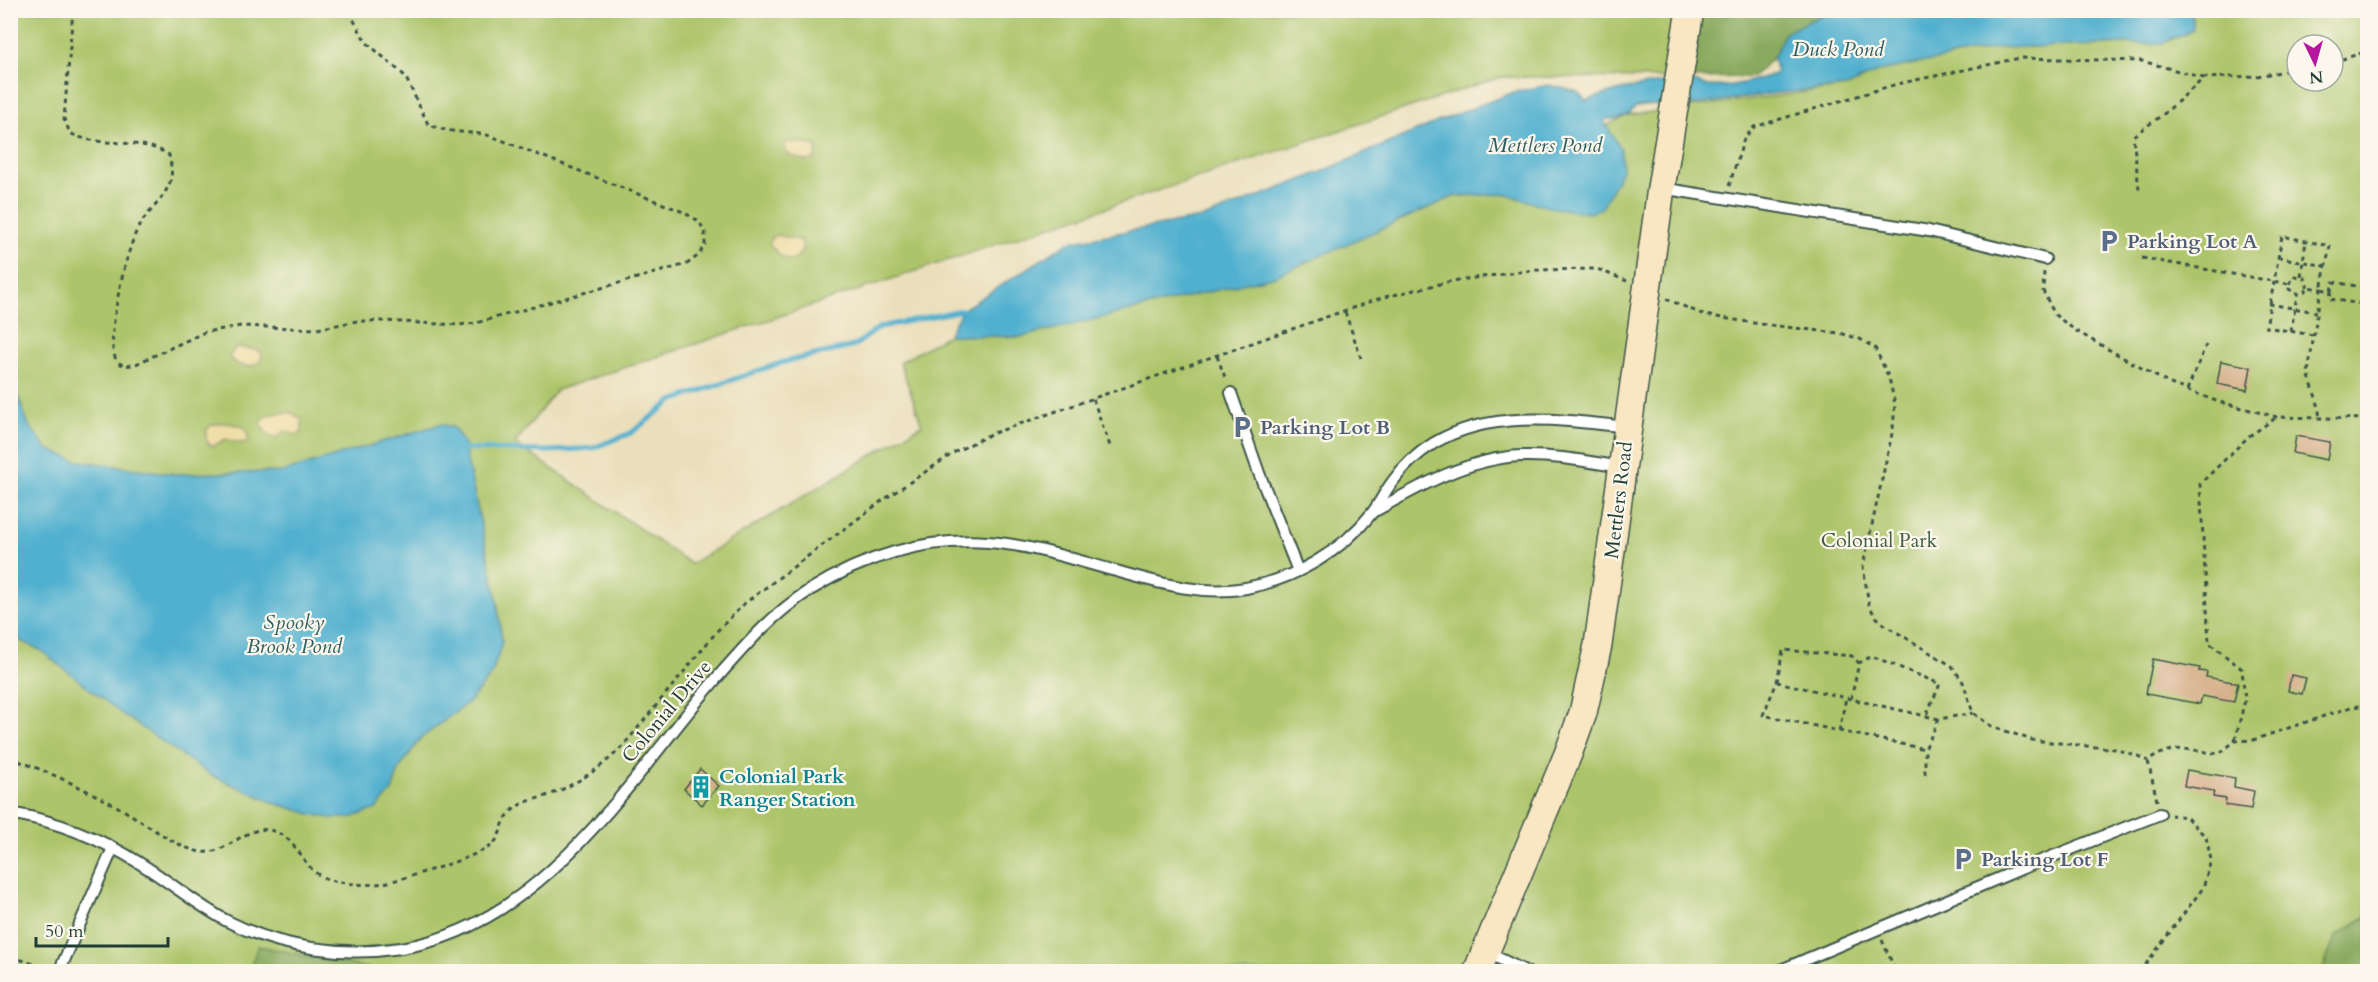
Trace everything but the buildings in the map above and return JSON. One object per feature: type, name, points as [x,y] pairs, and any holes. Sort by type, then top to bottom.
[{"type":"street","name":"Mettlers Road","points":[[1482,962],[1568,754],[1583,713],[1598,645],[1661,188],[1690,10]]},
{"type":"lane","points":[[1661,188],[1929,231],[2045,258]]},
{"type":"lane","points":[[1231,393],[1258,473],[1298,571]]},
{"type":"lane","name":"Colonial Drive","points":[[10,813],[59,826],[113,848],[226,920],[254,933],[288,944],[337,951],[402,948],[434,940],[488,918],[534,886],[584,837],[753,637],[794,601],[859,564],[913,547],[981,542],[1020,546],[1185,589],[1216,591],[1246,588],[1298,571],[1335,550],[1374,511],[1393,480],[1412,460],[1432,444],[1455,433],[1482,425],[1544,419],[1627,426]]},
{"type":"lane","name":"Colonial Drive","points":[[1374,511],[1441,477],[1492,460],[1520,456],[1544,457],[1622,467]]},
{"type":"lane","points":[[1776,972],[2028,866],[2160,814]]},
{"type":"lane","points":[[59,972],[113,848]]},
{"type":"lane","points":[[1482,962],[1527,972]]},
{"type":"path","points":[[73,10],[64,119],[70,133],[81,139],[158,148],[169,155],[172,170],[170,183],[163,195],[138,228],[118,286],[113,342],[114,358],[119,363],[127,366],[136,364],[205,332],[242,326],[317,329],[357,321],[459,325],[476,323],[687,264],[699,255],[705,244],[705,232],[699,221],[681,211],[491,136],[473,132],[439,130],[428,124],[405,76],[366,42],[348,10]]},
{"type":"path","points":[[2345,58],[2367,51]]},
{"type":"path","points":[[1726,198],[1744,139],[1754,127],[1897,84],[2020,58],[2142,61],[2204,78],[2257,76],[2285,71]]},
{"type":"path","points":[[2139,189],[2133,136],[2165,113],[2204,78]]},
{"type":"path","points":[[2313,335],[2266,327],[2272,281],[2282,236],[2330,246],[2308,373],[2318,404],[2319,419]]},
{"type":"path","points":[[2301,276],[2306,241]]},
{"type":"path","points":[[2278,257],[2326,266]]},
{"type":"path","points":[[2045,258],[2043,291],[2055,315],[2076,331],[2168,383],[2216,401],[2277,417],[2367,419]]},
{"type":"path","points":[[2142,258],[2289,284]]},
{"type":"path","points":[[10,758],[69,782],[119,807],[185,847],[201,852],[225,847],[255,831],[267,830],[286,836],[316,874],[332,881],[355,884],[383,883],[467,858],[487,848],[495,843],[500,827],[510,813],[521,804],[567,787],[606,763],[718,630],[745,603],[879,503],[955,452],[991,434],[1422,286],[1534,270],[1597,269],[1627,281]]},
{"type":"path","points":[[2295,276],[2301,276],[2307,281],[2307,287],[2305,291],[2297,294],[2289,289],[2289,284],[2295,276]]},
{"type":"path","points":[[2360,304],[2365,288],[2333,282],[2330,300],[2367,305]]},
{"type":"path","points":[[2307,287],[2331,291]]},
{"type":"path","points":[[2291,331],[2297,294]]},
{"type":"path","points":[[1658,295],[1704,315],[1840,333],[1860,339],[1875,348],[1889,378],[1895,405],[1893,429],[1863,566],[1869,605],[1875,616],[1885,625],[1952,666],[1963,682],[1973,713],[1991,726],[2032,740],[2115,749],[2148,761]]},
{"type":"path","points":[[2269,304],[2317,312]]},
{"type":"path","points":[[1345,312],[1361,358]]},
{"type":"path","points":[[2187,390],[2206,345]]},
{"type":"path","points":[[1217,356],[1231,393]]},
{"type":"path","points":[[1093,399],[1110,446]]},
{"type":"path","points":[[2235,741],[2245,700],[2242,669],[2209,643],[2200,484],[2248,437],[2277,417]]},
{"type":"path","points":[[1859,663],[1852,656],[1783,650],[1777,682],[1763,715],[1925,749]]},
{"type":"path","points":[[1851,699],[1859,663],[1872,656],[1940,684],[1926,716]]},
{"type":"path","points":[[1777,682],[1939,719],[1973,713]]},
{"type":"path","points":[[1839,731],[1846,698]]},
{"type":"path","points":[[2148,761],[2161,752],[2177,748],[2218,754],[2235,741],[2253,740],[2351,707],[2367,705]]},
{"type":"path","points":[[1925,774],[1925,749],[1939,719]]},
{"type":"path","points":[[2140,972],[2203,888],[2211,860],[2206,837],[2186,817],[2160,814],[2148,761]]},
{"type":"path","points":[[1878,930],[1896,972]]},
{"type":"path","points":[[10,946],[16,948],[10,956],[47,968]]},
{"type":"green space","name":"Colonial Park","points":[[10,11],[1693,11],[1681,78],[1501,77],[557,390],[515,443],[691,564],[922,425],[900,362],[948,335],[1021,337],[1275,276],[1455,196],[1505,194],[1548,207],[1621,149],[1605,126],[1628,115],[1847,87],[1879,71],[1996,48],[2163,43],[2193,30],[2192,11],[2367,11],[2367,916],[2336,936],[2322,972],[377,972],[259,946],[249,971],[11,971],[11,636],[40,650],[211,775],[277,804],[311,814],[392,791],[399,769],[420,739],[470,701],[492,674],[502,643],[497,598],[463,442],[454,428],[441,424],[283,472],[175,474],[77,461],[47,449],[29,426],[15,388],[10,344]]},
{"type":"green space","points":[[1693,11],[1830,11],[1785,33],[1773,58],[1752,77],[1681,78]]},
{"type":"green space","points":[[2367,916],[2367,971],[2322,971],[2336,936]]},
{"type":"green space","points":[[258,946],[378,970],[249,971]]},
{"type":"sand","points":[[788,142],[813,145],[817,149],[815,159],[805,161],[787,154],[784,145]]},
{"type":"sand","points":[[778,235],[802,241],[802,251],[794,260],[783,258],[770,245],[771,238]]},
{"type":"sand","points":[[236,347],[258,350],[262,354],[261,359],[253,365],[237,364],[229,357]]},
{"type":"sand","points":[[290,412],[302,419],[302,432],[297,435],[284,431],[277,438],[266,433],[261,424],[266,417]]},
{"type":"sand","points":[[222,423],[244,428],[249,442],[239,443],[226,439],[213,446],[208,444],[207,430],[211,425]]},
{"type":"water","name":"Mettlers Pond","points":[[1830,11],[2192,11],[2193,30],[2163,43],[1996,48],[1879,71],[1847,87],[1777,93],[1686,106],[1663,104],[1636,107],[1628,115],[1606,119],[1604,122],[1621,149],[1622,170],[1602,208],[1589,213],[1548,207],[1505,194],[1455,196],[1275,276],[1021,337],[948,335],[962,310],[1069,242],[1206,217],[1514,92],[1548,85],[1578,92],[1586,101],[1622,90],[1660,83],[1689,81],[1706,86],[1717,86],[1734,85],[1761,78],[1777,73],[1773,58],[1785,33]]},
{"type":"water","name":"Spooky Brook Pond","points":[[10,344],[15,388],[29,426],[47,449],[77,461],[175,474],[283,472],[441,424],[454,428],[463,442],[497,598],[502,643],[492,674],[470,701],[420,739],[399,769],[392,791],[376,809],[350,818],[330,818],[277,804],[211,775],[122,714],[40,650],[11,636]]},
{"type":"waterway","points":[[460,449],[549,451],[593,448],[631,433],[672,401],[780,363],[854,346],[880,327],[962,310]]},
{"type":"place","name":"Parking Lot A","points":[[2109,241]]},
{"type":"place","name":"Parking Lot B","points":[[1242,427]]},
{"type":"place","name":"Colonial Park Ranger Station","points":[[701,787]]},
{"type":"place","name":"Parking Lot F","points":[[1963,859]]},
{"type":"water label","name":"Duck Pond","points":[[1838,49]]}]
